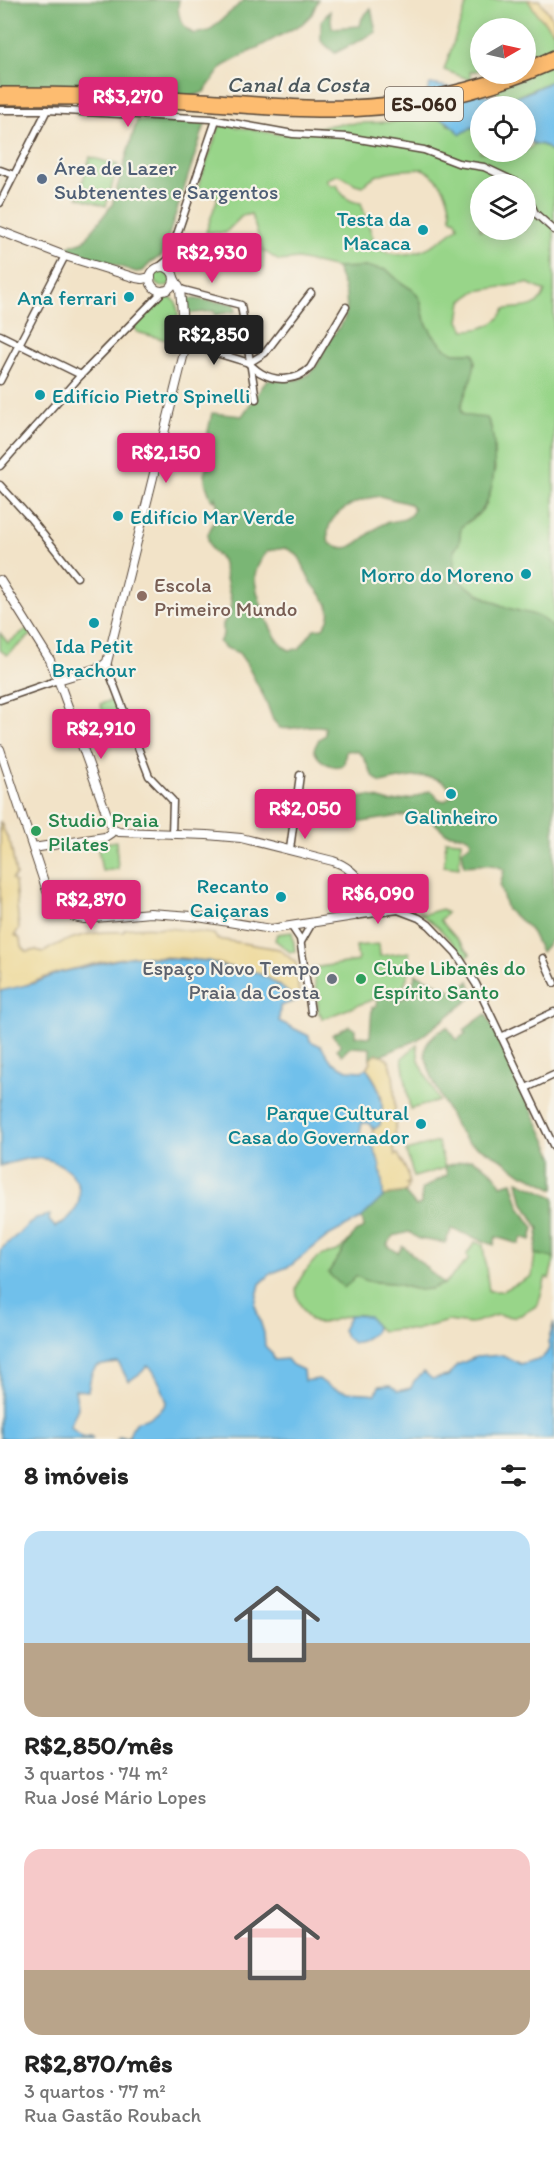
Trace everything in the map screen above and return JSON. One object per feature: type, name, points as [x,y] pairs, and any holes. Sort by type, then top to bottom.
[{"type":"main road","points":[[536,63],[554,55]]},
{"type":"main road","name":"ES-060","points":[[0,100],[166,103],[318,112],[364,111],[424,104],[469,94],[513,81],[554,63]]},
{"type":"main road","name":"ES-060","points":[[0,92],[158,96],[349,105],[430,96],[477,84]]},
{"type":"street","points":[[0,110],[47,110],[216,120],[293,134],[347,137],[404,146],[424,150],[458,163],[484,167],[499,174]]},
{"type":"street","points":[[0,203],[47,110]]},
{"type":"street","points":[[0,231],[65,256],[136,278],[151,277],[169,259],[216,120]]},
{"type":"street","points":[[0,170],[14,174]]},
{"type":"street","points":[[536,214],[554,230]]},
{"type":"street","points":[[0,381],[65,256]]},
{"type":"street","points":[[169,259],[180,289],[186,345],[107,662],[148,773],[173,801],[172,834]]},
{"type":"street","points":[[0,466],[81,375],[164,290],[172,285],[173,275],[166,267],[158,268]]},
{"type":"street","points":[[151,277],[155,288],[173,293],[181,301]]},
{"type":"street","points":[[180,289],[238,303],[242,309],[256,399]]},
{"type":"street","points":[[249,363],[266,353],[311,293]]},
{"type":"street","points":[[186,345],[249,363],[259,372],[273,378],[294,378],[305,373],[311,366],[346,307]]},
{"type":"street","points":[[0,335],[81,375]]},
{"type":"street","points":[[0,485],[30,518],[77,577]]},
{"type":"street","points":[[0,579],[39,640],[58,680],[112,830]]},
{"type":"street","points":[[0,700],[101,667],[107,662]]},
{"type":"street","points":[[0,749],[51,898],[61,910],[75,918],[150,913],[192,916],[268,929],[398,910]]},
{"type":"street","points":[[290,849],[300,775]]},
{"type":"street","points":[[112,830],[240,838],[338,863],[398,910],[419,918],[429,925],[456,953],[472,976],[553,1143]]},
{"type":"street","points":[[33,848],[105,837],[112,830]]},
{"type":"street","points":[[354,916],[362,909],[366,898],[364,888],[355,875]]},
{"type":"street","points":[[301,943],[312,924]]},
{"type":"street","points":[[292,927],[301,943],[311,1012]]},
{"type":"street","points":[[543,958],[554,983]]},
{"type":"street","points":[[501,1037],[554,1012]]},
{"type":"street","points":[[526,1088],[554,1075]]},
{"type":"green space","points":[[0,0],[179,0],[180,20],[194,34],[209,31],[244,0],[318,0],[312,14],[302,24],[223,66],[204,92],[187,99],[0,95]]},
{"type":"green space","points":[[468,0],[528,0],[554,32],[554,49],[544,54],[554,70],[554,80],[518,96],[498,96],[496,84],[536,84],[536,18],[470,18],[470,80],[444,70]]},
{"type":"green space","points":[[371,8],[376,32],[335,53],[321,41],[321,21],[330,11],[332,28],[360,26],[362,18]]},
{"type":"green space","points":[[431,114],[446,121],[448,125],[470,128],[470,162],[536,162],[536,144],[543,145],[554,154],[554,629],[538,617],[487,599],[455,577],[454,551],[459,543],[461,527],[477,516],[486,505],[495,469],[491,426],[462,414],[461,407],[474,367],[473,353],[454,353],[445,348],[433,335],[425,321],[420,299],[413,290],[387,270],[368,267],[337,268],[298,259],[279,261],[264,251],[263,269],[253,269],[253,251],[263,250],[251,214],[242,216],[225,233],[206,232],[218,197],[197,190],[220,124],[278,134],[337,124],[392,122]],"holes":[[[423,169],[430,173],[444,189],[451,218],[456,220],[458,227],[429,247],[409,254],[387,252],[376,247],[361,203],[346,198],[337,184],[332,186],[327,182],[327,179],[337,175],[363,186],[368,180],[382,173]],[[527,283],[545,291],[539,302],[534,305],[505,309],[502,315],[488,326],[464,330],[459,321],[462,301],[476,291]]]},
{"type":"green space","points":[[137,120],[206,121],[162,256],[151,262],[143,271],[136,272],[63,248],[84,241],[112,205]]},
{"type":"green space","points":[[90,157],[118,165],[106,206],[78,197]]},
{"type":"green space","points":[[368,267],[387,270],[413,290],[420,299],[425,321],[433,335],[445,348],[454,353],[473,353],[475,359],[471,380],[461,407],[462,414],[487,418],[493,437],[493,474],[489,497],[483,509],[461,527],[459,543],[454,551],[455,577],[488,599],[508,608],[537,616],[554,629],[554,937],[541,952],[525,924],[507,910],[500,886],[504,870],[490,865],[464,866],[462,850],[470,844],[468,837],[446,833],[431,820],[413,814],[362,822],[348,820],[340,811],[340,801],[369,796],[390,802],[413,798],[429,791],[433,792],[438,799],[445,801],[453,794],[448,786],[431,777],[410,777],[381,783],[371,773],[363,756],[354,751],[346,751],[344,764],[340,766],[326,764],[314,749],[319,739],[325,735],[325,727],[280,728],[273,720],[266,701],[239,653],[224,647],[219,642],[223,635],[223,624],[230,612],[231,601],[222,560],[211,549],[208,540],[208,534],[219,511],[215,497],[214,501],[211,499],[204,474],[211,456],[206,440],[212,413],[242,416],[267,380],[296,380],[313,370],[345,317],[346,298],[336,268]],"holes":[[[380,496],[410,504],[414,509],[405,519],[383,524],[350,547],[340,547],[329,543],[330,524],[336,516],[352,505]],[[285,548],[301,560],[308,577],[326,601],[330,613],[323,628],[314,629],[299,649],[290,650],[277,639],[271,629],[261,605],[255,576],[267,551]]]},
{"type":"green space","points":[[163,269],[169,272],[172,278],[169,284],[163,287],[157,284],[154,278],[157,272]]},
{"type":"green space","points":[[165,296],[173,299],[177,304],[181,344],[137,332],[134,326]]},
{"type":"green space","points":[[187,298],[235,304],[236,311],[215,315],[214,311],[189,314]]},
{"type":"green space","points":[[27,629],[31,635],[7,655],[0,650],[0,633],[8,643]]},
{"type":"green space","points":[[115,699],[128,732],[114,738],[100,704]]},
{"type":"green space","points":[[446,840],[461,841],[459,868],[444,866]]},
{"type":"green space","points":[[116,841],[118,869],[102,871],[97,844]]},
{"type":"green space","points":[[442,909],[447,913],[440,920],[470,954],[466,958],[438,927],[418,912],[425,914]]},
{"type":"green space","points":[[292,932],[295,951],[290,952],[275,940],[277,934]]},
{"type":"green space","name":"Clube Libanês do Espírito Santo","points":[[379,944],[380,956],[409,952],[409,972],[403,988],[322,1019],[319,1014],[313,968],[358,961],[356,946]]},
{"type":"green space","points":[[416,974],[457,993],[469,981],[472,991],[471,998],[417,1040],[382,1055],[377,1054],[370,1059],[370,1048],[350,1047],[342,1055],[337,1049],[341,1044],[332,1035],[349,1026],[355,1030],[355,1036],[370,1037],[372,1007],[376,1006],[377,999],[395,992],[398,1000],[406,996]]},
{"type":"green space","points":[[486,1014],[554,1157],[554,1189],[523,1175],[498,1157],[468,1142],[457,1129],[431,1075],[425,1053],[429,1040],[447,1027],[457,1040],[466,1033],[464,1030]]},
{"type":"green space","points":[[417,1045],[419,1061],[439,1101],[410,1109],[402,1058]]},
{"type":"green space","points":[[438,1142],[445,1168],[414,1177],[406,1151]]},
{"type":"green space","points":[[471,1159],[489,1169],[501,1185],[512,1182],[520,1208],[534,1228],[531,1240],[522,1237],[519,1244],[496,1237],[494,1245],[452,1229],[445,1243],[419,1239],[409,1232],[393,1236],[387,1245],[398,1253],[403,1246],[444,1284],[430,1289],[419,1290],[392,1283],[367,1281],[356,1276],[344,1288],[328,1273],[355,1232],[364,1228],[363,1221],[360,1219],[383,1197],[405,1193],[416,1206],[421,1204],[422,1189],[447,1175],[445,1166]]},
{"type":"green space","points":[[518,1181],[554,1197],[554,1258],[535,1254],[539,1229],[522,1200]]},
{"type":"green space","points":[[351,1238],[329,1273],[356,1275],[372,1282],[392,1283],[413,1289],[430,1289],[444,1284],[468,1260],[467,1254],[475,1242],[483,1245],[489,1291],[503,1291],[532,1276],[535,1254],[554,1258],[554,1260],[549,1279],[546,1277],[538,1305],[521,1315],[513,1317],[497,1315],[470,1324],[448,1321],[415,1330],[382,1331],[368,1317],[361,1315],[314,1322],[307,1316],[298,1299],[296,1293],[299,1281],[315,1259],[339,1250]]},
{"type":"sand","points":[[528,0],[539,0],[554,20],[554,32],[538,15]]},
{"type":"sand","points":[[0,821],[11,846],[16,875],[12,879],[15,882],[19,928],[15,935],[27,952],[36,950],[43,952],[62,942],[81,936],[101,932],[123,932],[125,929],[169,929],[214,934],[217,939],[279,949],[296,963],[299,994],[295,1001],[291,1000],[283,988],[277,984],[253,973],[211,962],[159,957],[105,961],[0,991]]},
{"type":"sand","points":[[377,1054],[387,1058],[392,1067],[396,1146],[393,1147],[395,1155],[398,1154],[408,1174],[409,1183],[406,1184],[409,1185],[406,1192],[383,1197],[378,1158],[369,1138],[374,1139],[372,1127],[374,1129],[379,1121],[382,1097],[366,1068],[371,1062],[370,1059]]},
{"type":"water","points":[[554,80],[554,154],[543,145],[536,144],[536,96],[518,96]]},
{"type":"water","points":[[430,84],[494,96],[470,96],[470,128],[461,134],[446,121],[431,114],[425,97]]},
{"type":"water","points":[[133,956],[209,961],[221,966],[255,972],[268,978],[289,993],[291,1000],[295,1001],[280,1006],[279,1021],[309,1036],[310,1041],[321,1046],[332,1062],[347,1070],[362,1071],[366,1068],[378,1088],[382,1102],[380,1125],[374,1129],[368,1123],[362,1123],[360,1132],[361,1143],[369,1138],[378,1159],[383,1197],[360,1219],[328,1236],[290,1266],[272,1273],[260,1284],[255,1305],[264,1333],[265,1346],[272,1353],[274,1360],[287,1359],[292,1365],[303,1370],[304,1381],[319,1379],[339,1390],[376,1394],[379,1386],[391,1385],[398,1391],[411,1388],[414,1381],[424,1372],[432,1379],[448,1376],[457,1365],[476,1357],[503,1355],[520,1364],[542,1358],[550,1349],[548,1342],[554,1322],[554,1439],[117,1439],[120,1436],[129,1436],[132,1427],[138,1421],[154,1415],[166,1403],[160,1383],[148,1365],[129,1381],[118,1363],[98,1366],[91,1376],[88,1391],[75,1390],[78,1408],[70,1426],[83,1437],[91,1436],[93,1439],[0,1439],[0,1250],[36,1218],[50,1215],[49,1220],[55,1227],[68,1218],[76,1208],[79,1197],[78,1186],[73,1176],[64,1167],[52,1161],[33,1158],[0,1166],[0,991],[35,983],[58,973]]},
{"type":"water","points":[[350,1315],[369,1316],[376,1327],[374,1333],[353,1343],[342,1330]]},
{"type":"place","name":"Área de Lazer Subtenentes e Sargentos","points":[[42,179]]},
{"type":"place","name":"Testa da Macaca","points":[[423,230]]},
{"type":"place","name":"Ana ferrari","points":[[129,297]]},
{"type":"place","name":"Edifício Pietro Spinelli","points":[[40,395]]},
{"type":"place","name":"Edifício Mar Verde","points":[[118,516]]},
{"type":"place","name":"Morro do Moreno","points":[[526,574]]},
{"type":"place","name":"Escola Primeiro Mundo","points":[[142,596]]},
{"type":"place","name":"Ida Petit Brachour","points":[[94,623]]},
{"type":"place","name":"Galinheiro","points":[[451,794]]},
{"type":"place","name":"Studio Praia Pilates","points":[[36,831]]},
{"type":"place","name":"Recanto Caiçaras","points":[[281,897]]},
{"type":"place","name":"Espaço Novo Tempo Praia da Costa","points":[[332,979]]},
{"type":"place","name":"Clube Libanês do Espírito Santo","points":[[361,979]]},
{"type":"place","name":"Parque Cultural Casa do Governador","points":[[421,1124]]},
{"type":"water label","name":"Canal da Costa","points":[[298,84]]}]
